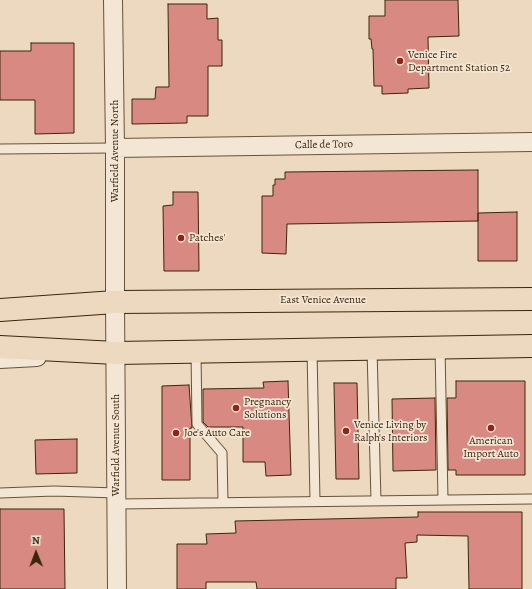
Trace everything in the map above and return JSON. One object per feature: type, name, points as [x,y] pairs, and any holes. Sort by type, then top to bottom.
[{"type":"main road","name":"East Venice Avenue","points":[[0,310],[115,302],[532,299]]},
{"type":"main road","points":[[0,347],[116,353],[532,346]]},
{"type":"street","name":"Warfield Avenue North","points":[[113,0],[115,302]]},
{"type":"street","name":"Calle de Toro","points":[[115,148],[532,142]]},
{"type":"street","name":"East Venice Avenue","points":[[0,300],[115,302]]},
{"type":"street","name":"Warfield Avenue South","points":[[115,302],[117,589]]},
{"type":"street","points":[[0,359],[116,353]]},
{"type":"lane","points":[[0,149],[115,148]]},
{"type":"lane","points":[[440,347],[443,500]]},
{"type":"lane","points":[[372,349],[376,501]]},
{"type":"lane","points":[[312,350],[316,502]]},
{"type":"lane","points":[[196,351],[197,424],[222,453],[223,502]]},
{"type":"lane","points":[[0,493],[54,492],[117,498],[223,502],[532,499]]},
{"type":"building","points":[[385,0],[458,0],[459,36],[428,37],[429,88],[408,89],[408,93],[382,94],[382,86],[374,86],[373,49],[371,39],[369,39],[369,16],[385,16]]},
{"type":"building","points":[[168,4],[207,4],[207,19],[218,18],[218,40],[222,40],[222,66],[208,66],[208,116],[187,116],[187,123],[132,124],[132,99],[155,99],[156,87],[169,87]]},
{"type":"building","points":[[31,43],[74,43],[74,133],[35,134],[35,100],[0,100],[0,51],[31,51]]},
{"type":"building","points":[[478,170],[478,221],[287,224],[286,254],[262,253],[262,196],[273,196],[273,185],[275,185],[275,179],[285,179],[285,172]]},
{"type":"building","name":"Patches'","points":[[173,192],[198,192],[199,271],[164,271],[163,206],[173,205]]},
{"type":"building","points":[[517,212],[517,261],[478,261],[478,213]]},
{"type":"building","points":[[288,381],[291,475],[266,476],[265,462],[243,462],[243,427],[208,427],[203,422],[203,389],[264,388],[263,382]]},
{"type":"building","name":"American Import Auto","points":[[456,381],[525,381],[525,475],[456,475],[456,470],[448,470],[447,398],[456,398]]},
{"type":"building","name":"Venice Living by Ralph's Interiors","points":[[334,383],[357,383],[359,479],[336,479]]},
{"type":"building","name":"Joe's Auto Care","points":[[189,385],[192,428],[190,428],[190,480],[162,480],[162,386]]},
{"type":"building","points":[[435,398],[436,470],[393,471],[392,399]]},
{"type":"building","points":[[77,439],[77,473],[36,474],[35,440]]},
{"type":"building","points":[[0,509],[64,509],[65,589],[0,589]]},
{"type":"building","points":[[418,512],[522,512],[522,589],[469,589],[468,536],[417,535],[417,542],[405,543],[407,578],[396,578],[396,589],[257,589],[256,582],[206,582],[206,589],[177,589],[177,544],[207,544],[206,534],[236,533],[235,521],[418,517]]},
{"type":"place","name":"Venice Fire Department Station 52","points":[[400,61]]},
{"type":"place","name":"Patches'","points":[[181,238]]},
{"type":"place","name":"Pregnancy Solutions","points":[[236,408]]},
{"type":"place","name":"American Import Auto","points":[[491,428]]},
{"type":"place","name":"Venice Living by Ralph's Interiors","points":[[346,431]]},
{"type":"place","name":"Joe's Auto Care","points":[[176,433]]}]
